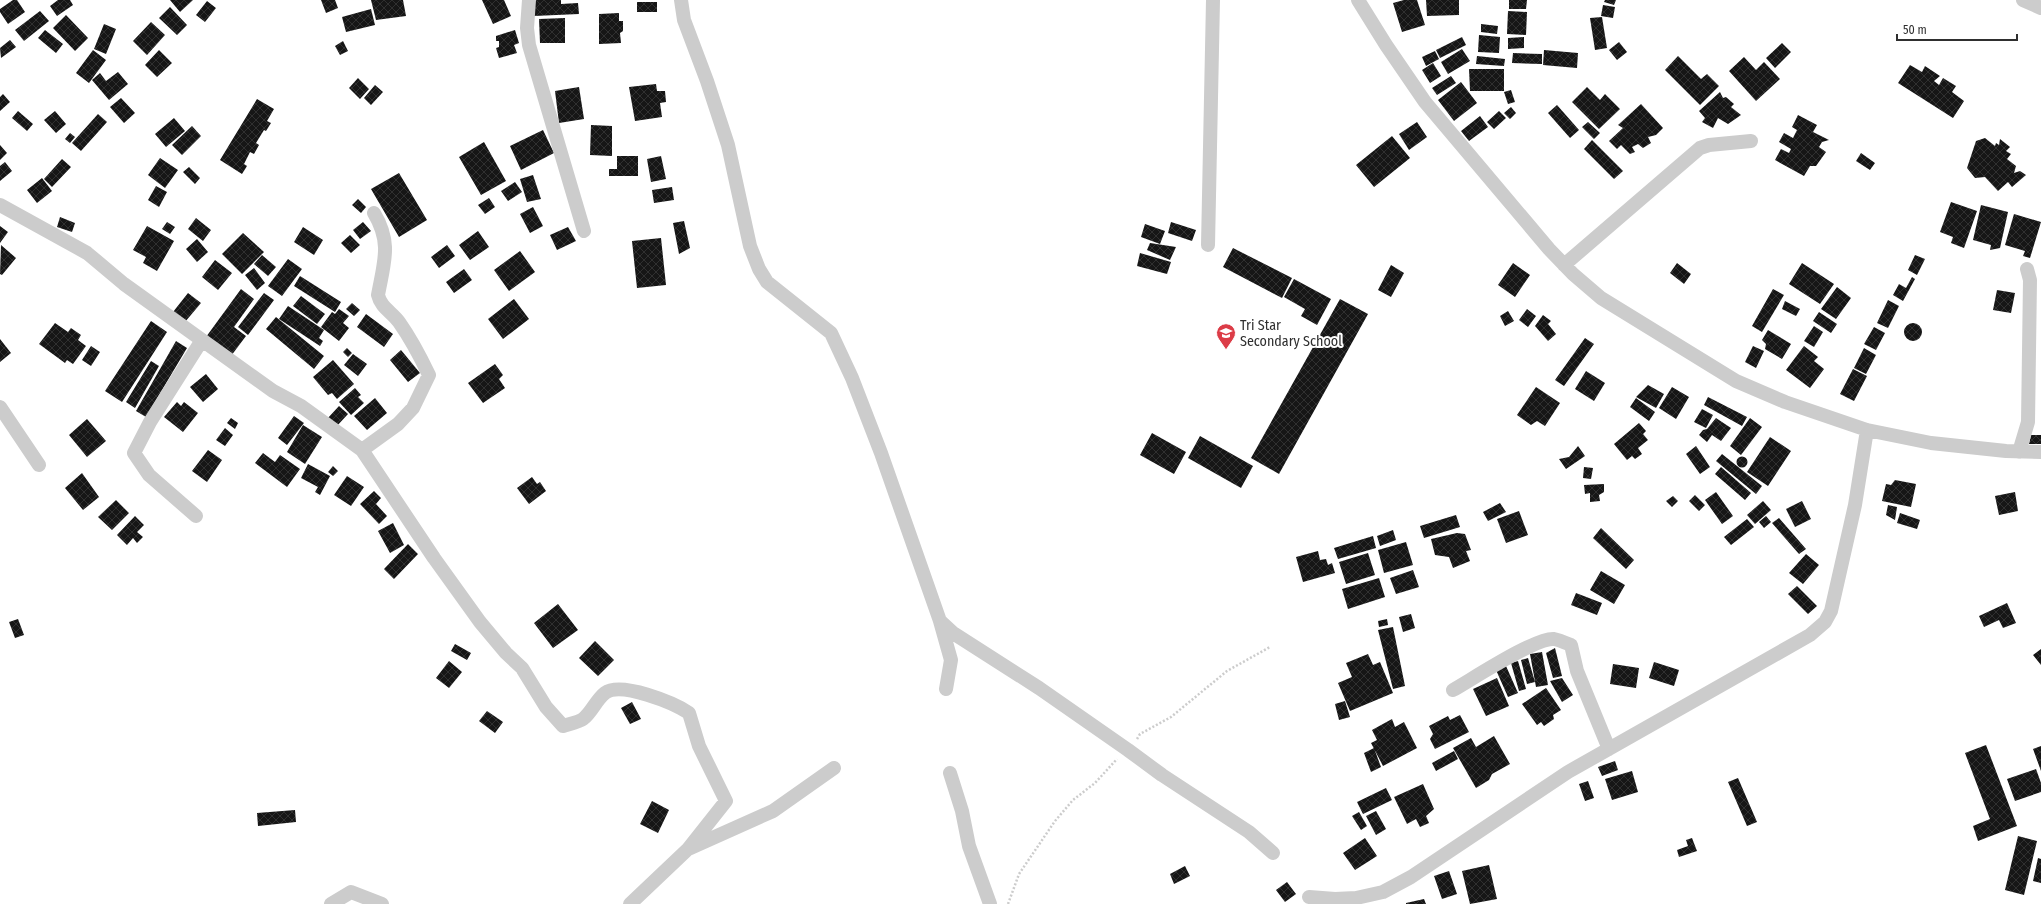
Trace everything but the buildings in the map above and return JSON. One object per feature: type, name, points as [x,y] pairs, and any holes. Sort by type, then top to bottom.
[{"type":"street","points":[[529,0],[527,28],[529,45],[584,231]]},
{"type":"street","points":[[681,0],[684,20],[707,81],[728,145],[750,246],[759,269],[767,282],[831,333],[852,378],[881,453],[940,621],[951,660],[946,690]]},
{"type":"street","points":[[1208,245],[1213,0]]},
{"type":"street","points":[[1358,0],[1424,102],[1549,249],[1564,265],[1601,298],[1736,381],[1785,402],[1867,430],[1931,443],[2019,452],[2041,452]]},
{"type":"street","points":[[2023,0],[2041,8]]},
{"type":"street","points":[[1564,265],[1700,148],[1709,145],[1751,141]]},
{"type":"street","points":[[0,205],[87,253],[124,284],[273,391],[301,406],[362,450],[443,571],[480,622],[506,653],[522,668],[546,708],[563,726],[583,719],[598,698],[607,691],[634,691],[676,705],[689,713],[699,746],[726,801],[688,849],[630,904]]},
{"type":"street","points":[[362,450],[398,424],[413,408],[429,375],[417,349],[399,322],[380,302],[378,295],[386,246],[383,228],[374,213]]},
{"type":"street","points":[[2019,452],[2028,422],[2030,280],[2027,269]]},
{"type":"street","points":[[196,516],[149,475],[134,453],[150,422],[202,340]]},
{"type":"street","points":[[0,407],[39,466]]},
{"type":"street","points":[[1309,897],[1335,899],[1356,898],[1383,892],[1411,877],[1568,772],[1810,635],[1825,622],[1831,611],[1839,582],[1855,505],[1867,430]]},
{"type":"street","points":[[940,621],[953,633],[1039,688],[1162,775],[1249,832],[1273,853]]},
{"type":"street","points":[[1452,690],[1515,654],[1537,644],[1553,639],[1571,645],[1577,671],[1609,748]]},
{"type":"street","points":[[688,849],[773,811],[834,768]]},
{"type":"street","points":[[950,773],[962,811],[968,846],[990,904]]},
{"type":"street","points":[[331,904],[351,892],[382,904]]},
{"type":"path","points":[[1008,904],[1019,874],[1055,821],[1073,800],[1095,783],[1112,763],[1128,750],[1140,734],[1171,717],[1227,671],[1270,647]]},
{"type":"place","name":"Tri Star Secondary School","points":[[1226,350]]}]
